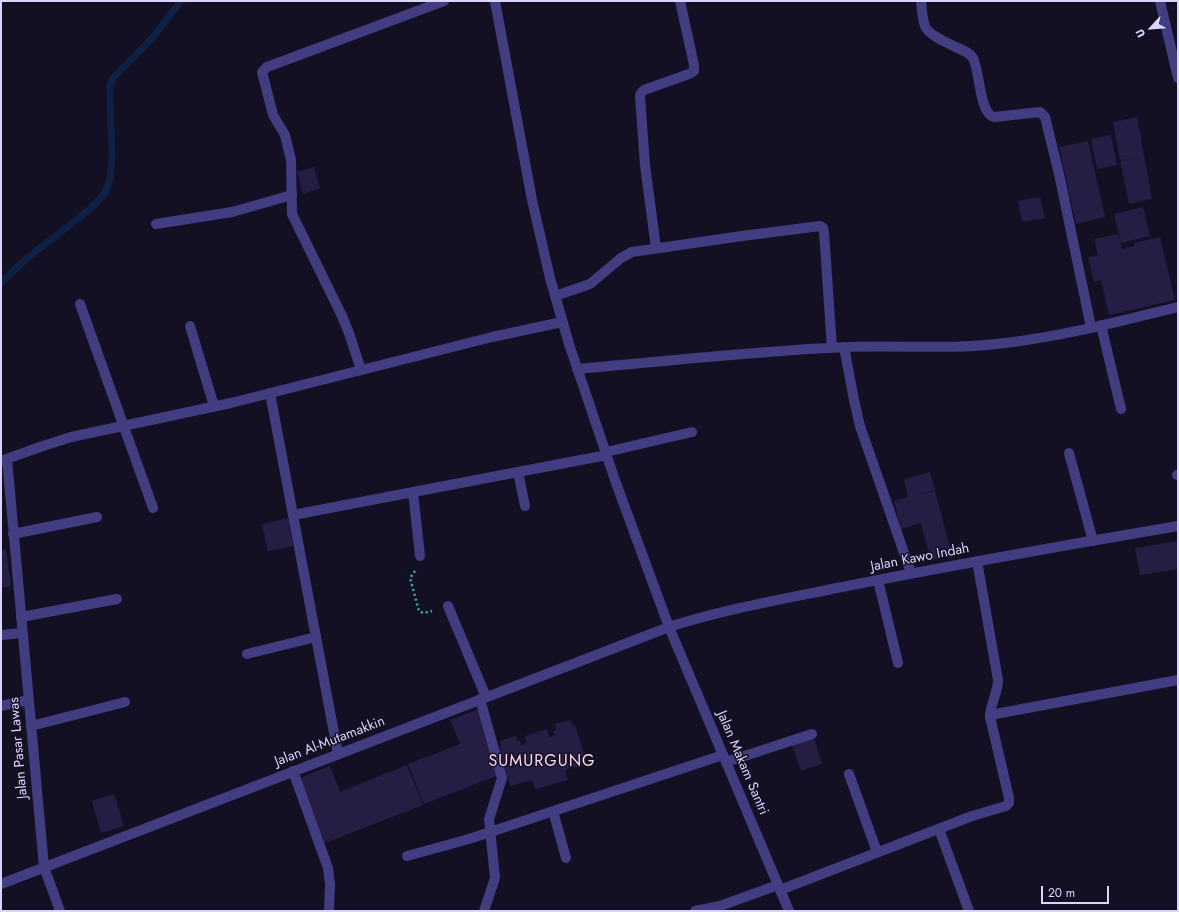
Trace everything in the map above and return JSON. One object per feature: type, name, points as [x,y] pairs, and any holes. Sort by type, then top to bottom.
[{"type":"street","points":[[361,370],[342,316],[292,214],[291,160],[285,135],[272,112],[261,74],[267,67],[444,1]]},
{"type":"street","name":"Jalan Makam Santri","points":[[495,1],[532,200],[555,296],[577,369],[606,454],[669,627],[789,911]]},
{"type":"street","points":[[656,248],[644,152],[640,96],[644,90],[694,71],[680,1]]},
{"type":"street","points":[[921,1],[924,24],[928,31],[967,53],[973,59],[985,108],[989,116],[994,118],[1040,112],[1046,117],[1091,327]]},
{"type":"street","points":[[1160,1],[1173,40],[1178,78]]},
{"type":"street","points":[[156,224],[232,212],[292,195]]},
{"type":"street","points":[[555,296],[590,284],[627,254],[656,248],[818,226],[822,227],[824,232],[832,348]]},
{"type":"street","points":[[80,304],[153,508]]},
{"type":"street","points":[[577,369],[756,353],[844,347],[951,347],[983,345],[1030,340],[1178,307]]},
{"type":"street","points":[[4,460],[54,442],[123,425],[270,393],[492,337],[562,322]]},
{"type":"street","points":[[1102,325],[1121,409]]},
{"type":"street","points":[[190,326],[214,406]]},
{"type":"street","points":[[844,347],[860,426],[911,573]]},
{"type":"street","points":[[270,393],[338,754]]},
{"type":"street","points":[[293,514],[606,454],[692,432]]},
{"type":"street","points":[[1069,453],[1093,541]]},
{"type":"street","name":"Jalan Pasar Lawas","points":[[4,460],[14,534],[44,867],[60,911]]},
{"type":"street","points":[[518,472],[525,506]]},
{"type":"street","points":[[413,492],[420,556]]},
{"type":"street","points":[[14,534],[97,517]]},
{"type":"street","name":"Jalan Kawo Indah","points":[[669,627],[720,612],[911,573],[1178,526]]},
{"type":"street","points":[[694,911],[720,906],[779,887],[980,813],[1006,806],[1009,803],[990,715],[998,680],[977,561]]},
{"type":"street","points":[[878,580],[898,663]]},
{"type":"street","points":[[21,617],[117,599]]},
{"type":"street","points":[[448,606],[483,698],[502,776],[502,784],[489,817],[495,878],[484,911]]},
{"type":"street","name":"Jalan Al-Mutamakkin","points":[[1,884],[669,627]]},
{"type":"street","points":[[1,635],[22,633]]},
{"type":"street","points":[[247,654],[316,637]]},
{"type":"street","points":[[990,715],[1178,680]]},
{"type":"street","points":[[1,706],[29,700]]},
{"type":"street","points":[[31,726],[125,702]]},
{"type":"street","points":[[407,856],[490,832],[724,758],[812,734]]},
{"type":"street","points":[[293,771],[326,861],[330,884],[329,911]]},
{"type":"street","points":[[849,774],[877,852]]},
{"type":"street","points":[[553,811],[566,858]]},
{"type":"street","points":[[939,829],[969,911]]},
{"type":"path","points":[[420,556],[419,564],[410,578],[420,612],[423,613],[448,606]]},
{"type":"building","points":[[1137,117],[1152,199],[1129,204],[1120,161],[1132,158],[1120,160],[1113,122]]},
{"type":"building","points":[[1111,135],[1117,165],[1097,169],[1091,139]]},
{"type":"building","points":[[1088,141],[1105,217],[1076,224],[1059,147]]},
{"type":"building","points":[[314,167],[320,188],[303,194],[297,172]]},
{"type":"building","points":[[1040,197],[1045,218],[1022,222],[1018,201]]},
{"type":"building","points":[[1143,207],[1150,236],[1121,243],[1114,214]]},
{"type":"building","points":[[1118,234],[1122,249],[1134,246],[1134,243],[1160,237],[1175,300],[1109,315],[1101,280],[1094,282],[1088,257],[1098,255],[1094,239]]},
{"type":"building","points":[[930,472],[935,490],[916,495],[935,491],[952,555],[931,561],[921,523],[901,529],[894,501],[908,497],[904,479]]},
{"type":"building","points":[[288,518],[293,546],[268,551],[262,524]]},
{"type":"building","points":[[1178,541],[1178,569],[1140,575],[1135,548]]},
{"type":"building","points":[[1,550],[6,550],[11,586],[1,588]]},
{"type":"building","points":[[479,709],[499,775],[424,804],[408,764],[460,744],[450,720]]},
{"type":"building","points":[[571,720],[572,725],[575,725],[587,764],[565,770],[568,780],[535,789],[532,780],[510,786],[499,747],[501,746],[500,741],[516,736],[517,741],[520,741],[521,745],[527,743],[525,736],[547,729],[549,737],[555,735],[553,731],[556,730],[555,724]]},
{"type":"building","points":[[814,738],[822,764],[801,771],[792,745]]},
{"type":"building","points":[[407,765],[423,805],[325,843],[300,778],[330,766],[340,792]]},
{"type":"building","points":[[114,794],[124,826],[101,833],[92,801]]},
{"type":"waterway","points":[[1,283],[26,259],[90,209],[104,194],[110,180],[112,158],[110,85],[113,78],[153,37],[181,1]]},
{"type":"district","name":"SUMURGUNG","points":[[542,762]]}]
